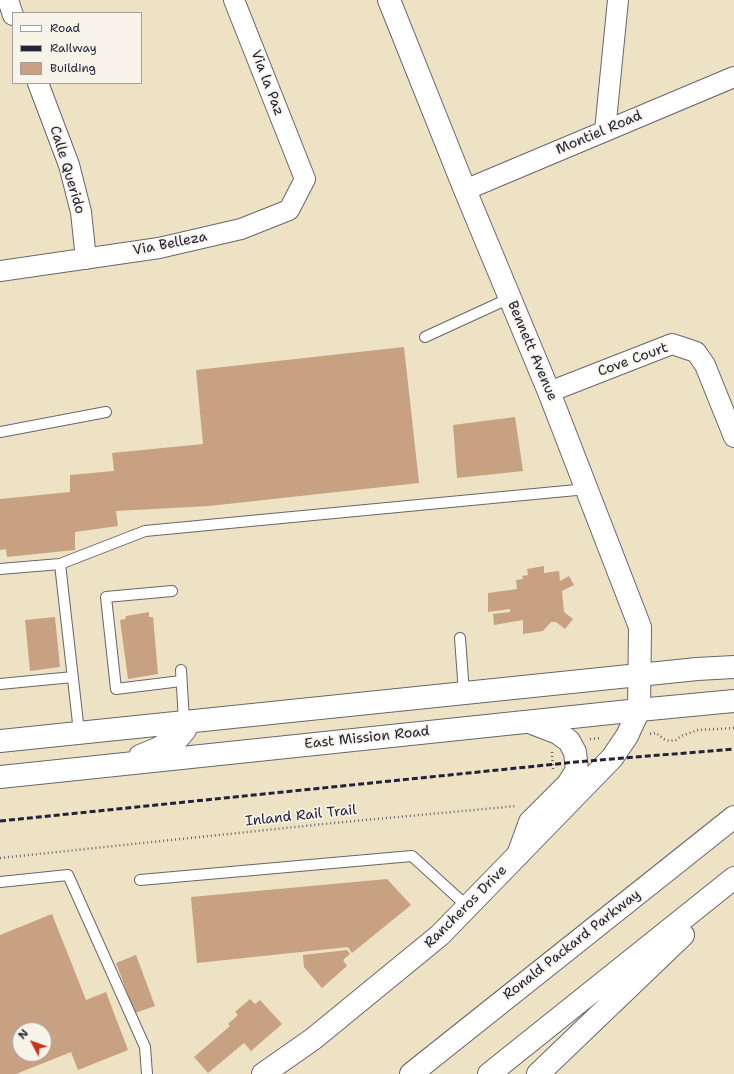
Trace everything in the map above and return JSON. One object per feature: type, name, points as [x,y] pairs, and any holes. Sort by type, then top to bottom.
[{"type":"main road","name":"Bennett Avenue","points":[[389,0],[465,190],[549,392],[640,628],[639,710]]},
{"type":"main road","points":[[0,741],[734,666]]},
{"type":"main road","name":"East Mission Road","points":[[0,777],[734,701]]},
{"type":"main road","name":"Rancheros Drive","points":[[263,1074],[313,1039],[434,940],[468,907],[612,758],[627,736],[639,710]]},
{"type":"main road","points":[[120,765],[157,749],[179,737],[185,730],[184,721]]},
{"type":"main road","points":[[518,855],[530,822],[568,784],[577,770],[575,752],[569,741],[558,733],[529,722]]},
{"type":"main road","name":"Ronald Packard Parkway","points":[[411,1074],[734,817]]},
{"type":"main road","points":[[489,1074],[734,878]]},
{"type":"main road","points":[[538,1074],[734,885]]},
{"type":"street","points":[[8,0],[12,12]]},
{"type":"street","name":"Via la Paz","points":[[234,0],[300,167]]},
{"type":"street","points":[[605,131],[618,0]]},
{"type":"street","name":"Montiel Road","points":[[465,190],[734,77]]},
{"type":"street","name":"Calle Querido","points":[[38,84],[69,165],[81,212],[86,258]]},
{"type":"street","name":"Via Belleza","points":[[0,271],[159,248],[241,229],[289,210],[304,179],[300,167]]},
{"type":"street","name":"Cove Court","points":[[549,392],[672,344],[696,352],[705,365],[734,437]]},
{"type":"lane","points":[[425,337],[510,298]]},
{"type":"lane","points":[[0,432],[106,412]]},
{"type":"lane","points":[[0,569],[60,564],[145,531],[587,489]]},
{"type":"lane","points":[[60,564],[79,732]]},
{"type":"lane","points":[[172,591],[106,597],[116,690],[181,675],[184,721]]},
{"type":"lane","points":[[460,638],[464,693]]},
{"type":"lane","points":[[0,684],[73,676]]},
{"type":"lane","points":[[140,880],[412,856],[468,907]]},
{"type":"lane","points":[[0,882],[68,875],[145,1047],[147,1074]]},
{"type":"path","points":[[656,734],[669,741],[676,740],[681,736],[698,730],[734,728]]},
{"type":"path","points":[[584,740],[602,738]]},
{"type":"path","points":[[553,747],[553,773]]},
{"type":"path","name":"Inland Rail Trail","points":[[0,858],[522,805]]},
{"type":"building","points":[[404,347],[419,483],[209,506],[116,511],[118,526],[75,532],[75,550],[7,557],[6,549],[0,550],[0,499],[70,492],[70,475],[114,471],[112,453],[203,444],[196,370]]},
{"type":"building","points":[[515,417],[523,471],[457,478],[453,425]]},
{"type":"building","points":[[544,566],[544,573],[559,571],[560,581],[569,576],[574,585],[562,591],[564,612],[573,619],[565,629],[556,622],[551,622],[543,631],[523,634],[523,620],[494,625],[493,614],[510,612],[510,609],[488,612],[488,593],[517,589],[516,580],[523,579],[522,576],[528,575],[527,569]]},
{"type":"building","points":[[149,612],[149,617],[153,617],[158,674],[128,679],[120,620],[125,619],[126,616]]},
{"type":"building","points":[[55,617],[60,667],[30,671],[25,620]]},
{"type":"building","points":[[387,879],[411,905],[352,953],[348,947],[197,963],[191,897]]},
{"type":"building","points":[[52,914],[86,1000],[106,992],[128,1050],[78,1070],[71,1052],[52,1060],[52,1022],[12,1022],[12,1062],[46,1062],[16,1074],[0,1074],[0,935]]},
{"type":"building","points":[[347,950],[350,954],[343,960],[347,966],[322,988],[304,967],[303,955]]},
{"type":"building","points":[[136,955],[155,1006],[135,1013],[116,963]]},
{"type":"building","points":[[250,999],[255,1004],[260,1000],[282,1024],[251,1051],[244,1043],[208,1073],[194,1057],[230,1026],[228,1024],[238,1015],[235,1012]]},
{"type":"railway","points":[[0,821],[576,762],[734,749]]}]
